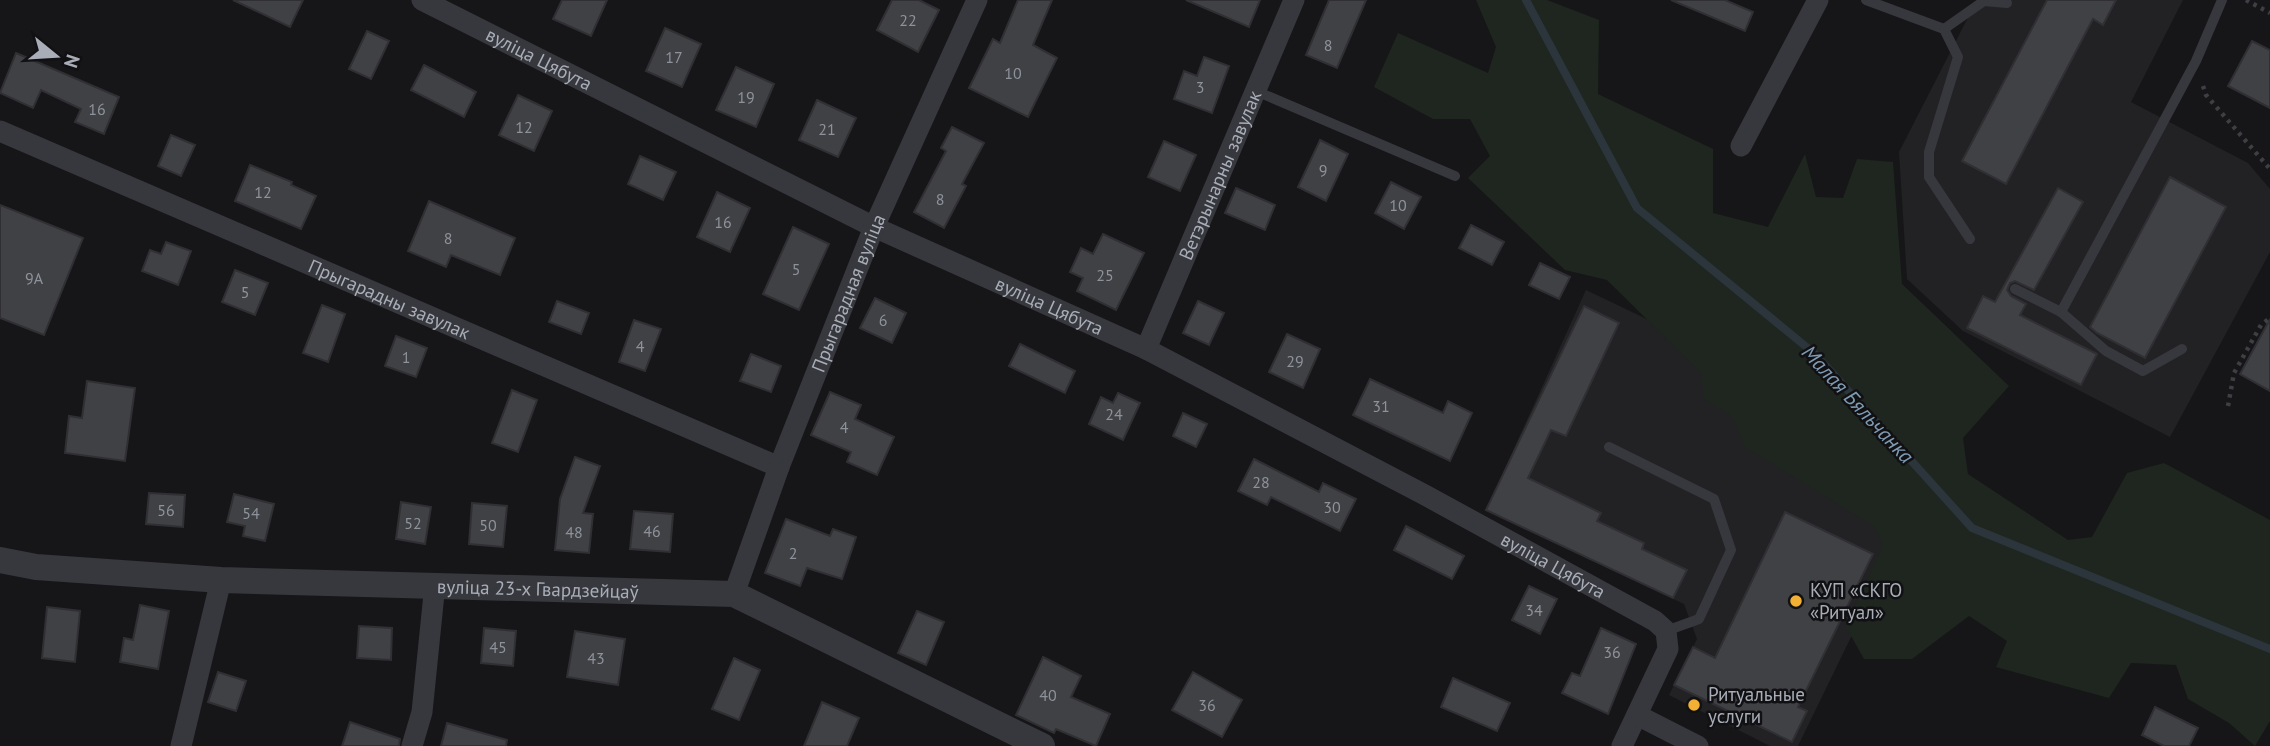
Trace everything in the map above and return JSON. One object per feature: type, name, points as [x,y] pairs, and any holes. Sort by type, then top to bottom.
[{"type":"street","name":"вуліца Цябута","points":[[422,0],[874,227],[1146,349],[1425,495],[1655,621],[1667,631]]},
{"type":"street","name":"Прыгарадная вуліца","points":[[734,594],[779,467],[874,227],[977,0]]},
{"type":"street","name":"Ветэрынарны завулак","points":[[1146,349],[1294,0]]},
{"type":"street","points":[[1741,146],[1818,0]]},
{"type":"street","name":"Прыгарадны завулак","points":[[0,131],[779,467]]},
{"type":"street","name":"вуліца 23-х Гвардзейцаў","points":[[0,560],[36,567],[221,580],[734,594],[1042,746]]},
{"type":"street","points":[[181,746],[221,580]]},
{"type":"street","points":[[412,746],[422,712],[435,584]]},
{"type":"street","points":[[1622,746],[1668,649],[1667,631]]},
{"type":"street","points":[[1637,715],[1698,746]]},
{"type":"lane","points":[[1866,0],[1944,29],[1958,57],[1928,152],[1929,177],[1970,239]]},
{"type":"lane","points":[[2061,312],[2196,61],[2222,0]]},
{"type":"lane","points":[[1944,29],[1984,1],[2007,3]]},
{"type":"lane","points":[[1256,91],[1455,176]]},
{"type":"lane","points":[[2015,289],[2061,312],[2106,352],[2143,371],[2182,349]]},
{"type":"lane","points":[[1609,447],[1714,499],[1731,550],[1699,619],[1667,631]]},
{"type":"path","points":[[2246,0],[2270,13]]},
{"type":"path","points":[[2196,61],[2206,95],[2270,169]]},
{"type":"path","points":[[2228,406],[2234,373],[2261,325],[2270,318]]},
{"type":"shaded area","points":[[1476,0],[1547,0],[1599,20],[1598,94],[1713,149],[1713,213],[1768,227],[1805,154],[1816,197],[1843,198],[1857,159],[1893,162],[1902,284],[2009,386],[1963,438],[1968,474],[2068,540],[2092,537],[2127,473],[2164,463],[2270,520],[2270,721],[2255,746],[2229,723],[2188,699],[2176,665],[2131,663],[2109,698],[1996,667],[2007,641],[1969,616],[1912,659],[1864,659],[1846,627],[1883,546],[1875,527],[1745,447],[1732,416],[1704,399],[1701,373],[1607,280],[1565,270],[1468,178],[1490,156],[1470,119],[1433,119],[1374,87],[1398,33],[1488,73],[1496,47]]},
{"type":"shaded area","points":[[1977,0],[2183,0],[2131,102],[2248,163],[2270,189],[2270,252],[2170,437],[1963,331],[1907,279],[1899,152]]},
{"type":"shaded area","points":[[1586,290],[1728,358],[1906,524],[1798,746],[1770,746],[1669,695],[1697,639],[1684,604],[1486,510]]},
{"type":"building","points":[[233,0],[303,0],[290,27]]},
{"type":"building","points":[[562,0],[607,0],[591,36],[553,19]]},
{"type":"building","points":[[892,0],[919,0],[939,10],[918,52],[877,30]]},
{"type":"building","points":[[1018,0],[1052,0],[1033,45],[1057,58],[1028,117],[969,88],[993,39],[1000,43]]},
{"type":"building","points":[[1186,0],[1260,0],[1249,27]]},
{"type":"building","points":[[1329,0],[1366,0],[1337,68],[1306,55]]},
{"type":"building","points":[[1671,0],[1725,0],[1753,12],[1745,31]]},
{"type":"building","points":[[2047,0],[2116,0],[2103,25],[2093,19],[2006,184],[1962,161]]},
{"type":"building","points":[[665,28],[701,44],[682,87],[646,71]]},
{"type":"building","points":[[367,31],[389,41],[371,79],[349,69]]},
{"type":"building","points":[[2252,41],[2270,50],[2270,108],[2228,86]]},
{"type":"building","points":[[16,53],[119,97],[104,134],[75,122],[81,109],[41,90],[33,108],[0,93]]},
{"type":"building","points":[[1204,57],[1229,66],[1212,113],[1174,99],[1184,71],[1197,76]]},
{"type":"building","points":[[424,65],[476,92],[464,117],[411,90]]},
{"type":"building","points":[[736,67],[774,84],[756,127],[716,110]]},
{"type":"building","points":[[518,95],[552,111],[534,151],[499,135]]},
{"type":"building","points":[[817,100],[856,118],[838,157],[799,140]]},
{"type":"building","points":[[952,127],[984,143],[962,184],[966,186],[944,228],[914,212],[946,151],[941,148]]},
{"type":"building","points":[[171,135],[195,145],[181,176],[158,166]]},
{"type":"building","points":[[1320,140],[1348,154],[1326,201],[1298,187]]},
{"type":"building","points":[[1164,141],[1196,155],[1180,191],[1148,177]]},
{"type":"building","points":[[640,156],[676,172],[663,200],[628,184]]},
{"type":"building","points":[[250,165],[292,182],[291,185],[316,196],[301,229],[235,201]]},
{"type":"building","points":[[2170,177],[2226,207],[2145,358],[2090,327]]},
{"type":"building","points":[[1391,182],[1421,197],[1404,229],[1375,213]]},
{"type":"building","points":[[1236,188],[1275,205],[1265,230],[1225,213]]},
{"type":"building","points":[[2058,188],[2083,202],[2034,290],[2015,281],[2010,283],[2007,290],[2011,296],[2026,304],[2020,315],[2097,354],[2081,385],[1967,328],[1983,296],[1995,302]]},
{"type":"building","points":[[717,192],[750,208],[730,252],[697,237]]},
{"type":"building","points":[[429,201],[515,238],[500,275],[451,255],[446,267],[408,251]]},
{"type":"building","points":[[0,205],[83,238],[44,335],[0,318]]},
{"type":"building","points":[[1471,225],[1504,242],[1492,265],[1459,248]]},
{"type":"building","points":[[793,227],[829,244],[799,310],[763,294]]},
{"type":"building","points":[[1103,234],[1144,253],[1116,310],[1077,291],[1083,278],[1070,272],[1081,248],[1093,254]]},
{"type":"building","points":[[166,242],[191,251],[178,285],[142,271],[150,250],[161,254]]},
{"type":"building","points":[[1540,263],[1570,277],[1559,299],[1529,285]]},
{"type":"building","points":[[235,270],[268,283],[255,315],[222,302]]},
{"type":"building","points":[[875,298],[906,313],[892,343],[860,328]]},
{"type":"building","points":[[557,301],[589,313],[581,334],[549,322]]},
{"type":"building","points":[[1198,301],[1224,313],[1209,345],[1183,333]]},
{"type":"building","points":[[322,305],[345,314],[328,362],[303,353]]},
{"type":"building","points":[[1584,306],[1619,323],[1566,436],[1551,430],[1528,478],[1601,513],[1597,521],[1644,543],[1642,549],[1687,570],[1673,598],[1486,510]]},
{"type":"building","points":[[2270,319],[2270,391],[2240,374]]},
{"type":"building","points":[[634,320],[661,329],[645,371],[619,362]]},
{"type":"building","points":[[1287,334],[1320,349],[1303,388],[1269,372]]},
{"type":"building","points":[[396,336],[427,348],[416,377],[385,366]]},
{"type":"building","points":[[1020,344],[1075,371],[1065,393],[1009,366]]},
{"type":"building","points":[[751,354],[781,366],[771,392],[740,381]]},
{"type":"building","points":[[1370,379],[1443,413],[1448,401],[1472,413],[1450,461],[1353,415]]},
{"type":"building","points":[[87,381],[135,388],[125,461],[65,453],[69,416],[82,418]]},
{"type":"building","points":[[512,390],[537,400],[518,452],[492,443]]},
{"type":"building","points":[[830,392],[861,405],[855,419],[894,437],[877,475],[847,462],[851,452],[811,435]]},
{"type":"building","points":[[1118,393],[1140,403],[1123,440],[1089,424],[1101,397],[1113,403]]},
{"type":"building","points":[[1183,413],[1207,424],[1196,447],[1173,436]]},
{"type":"building","points":[[575,457],[600,466],[583,513],[593,514],[589,553],[555,550],[560,499]]},
{"type":"building","points":[[1254,459],[1319,492],[1323,483],[1356,499],[1340,531],[1271,497],[1267,505],[1238,491]]},
{"type":"building","points":[[149,493],[185,495],[183,527],[146,524]]},
{"type":"building","points":[[234,494],[274,504],[265,541],[243,536],[245,526],[227,522]]},
{"type":"building","points":[[401,502],[431,507],[425,544],[396,539]]},
{"type":"building","points":[[472,503],[507,506],[503,547],[469,544]]},
{"type":"building","points":[[634,511],[673,514],[670,552],[630,549]]},
{"type":"building","name":"КУП «СКГО «Ритуал»","points":[[1785,512],[1873,554],[1798,707],[1807,711],[1792,742],[1674,685],[1693,647],[1715,658]]},
{"type":"building","points":[[786,519],[830,536],[833,529],[856,537],[842,579],[807,568],[800,586],[765,573]]},
{"type":"building","points":[[1406,526],[1464,556],[1452,579],[1394,550]]},
{"type":"building","points":[[1529,586],[1557,599],[1540,634],[1512,620]]},
{"type":"building","points":[[140,605],[169,611],[158,669],[120,662],[124,638],[133,640]]},
{"type":"building","points":[[47,607],[80,611],[75,662],[42,658]]},
{"type":"building","points":[[917,611],[944,622],[926,665],[898,653]]},
{"type":"building","points":[[359,626],[392,628],[391,660],[357,658]]},
{"type":"building","points":[[484,628],[516,631],[513,666],[481,663]]},
{"type":"building","points":[[1601,628],[1636,644],[1608,714],[1562,693],[1572,673],[1580,676]]},
{"type":"building","points":[[575,631],[625,639],[618,685],[567,677]]},
{"type":"building","points":[[1043,657],[1081,676],[1071,697],[1110,714],[1096,746],[1056,729],[1054,733],[1016,715]]},
{"type":"building","points":[[734,658],[760,670],[739,720],[712,709]]},
{"type":"building","points":[[218,672],[246,681],[236,711],[208,702]]},
{"type":"building","points":[[1193,672],[1242,700],[1222,737],[1172,710]]},
{"type":"building","points":[[1453,678],[1510,703],[1497,731],[1441,707]]},
{"type":"building","points":[[822,702],[859,718],[847,746],[804,746]]},
{"type":"building","points":[[2155,707],[2198,728],[2189,746],[2164,746],[2142,735]]},
{"type":"building","points":[[350,722],[400,739],[399,746],[342,746]]},
{"type":"building","points":[[447,723],[507,740],[506,746],[441,746]]},
{"type":"waterway","name":"Малая Бяльчанка","points":[[1526,0],[1637,208],[1815,354],[1972,528],[2270,649]]},
{"type":"place","name":"КУП «СКГО «Ритуал»","points":[[1796,601]]},
{"type":"place","name":"Ритуальные услуги","points":[[1694,705]]}]
